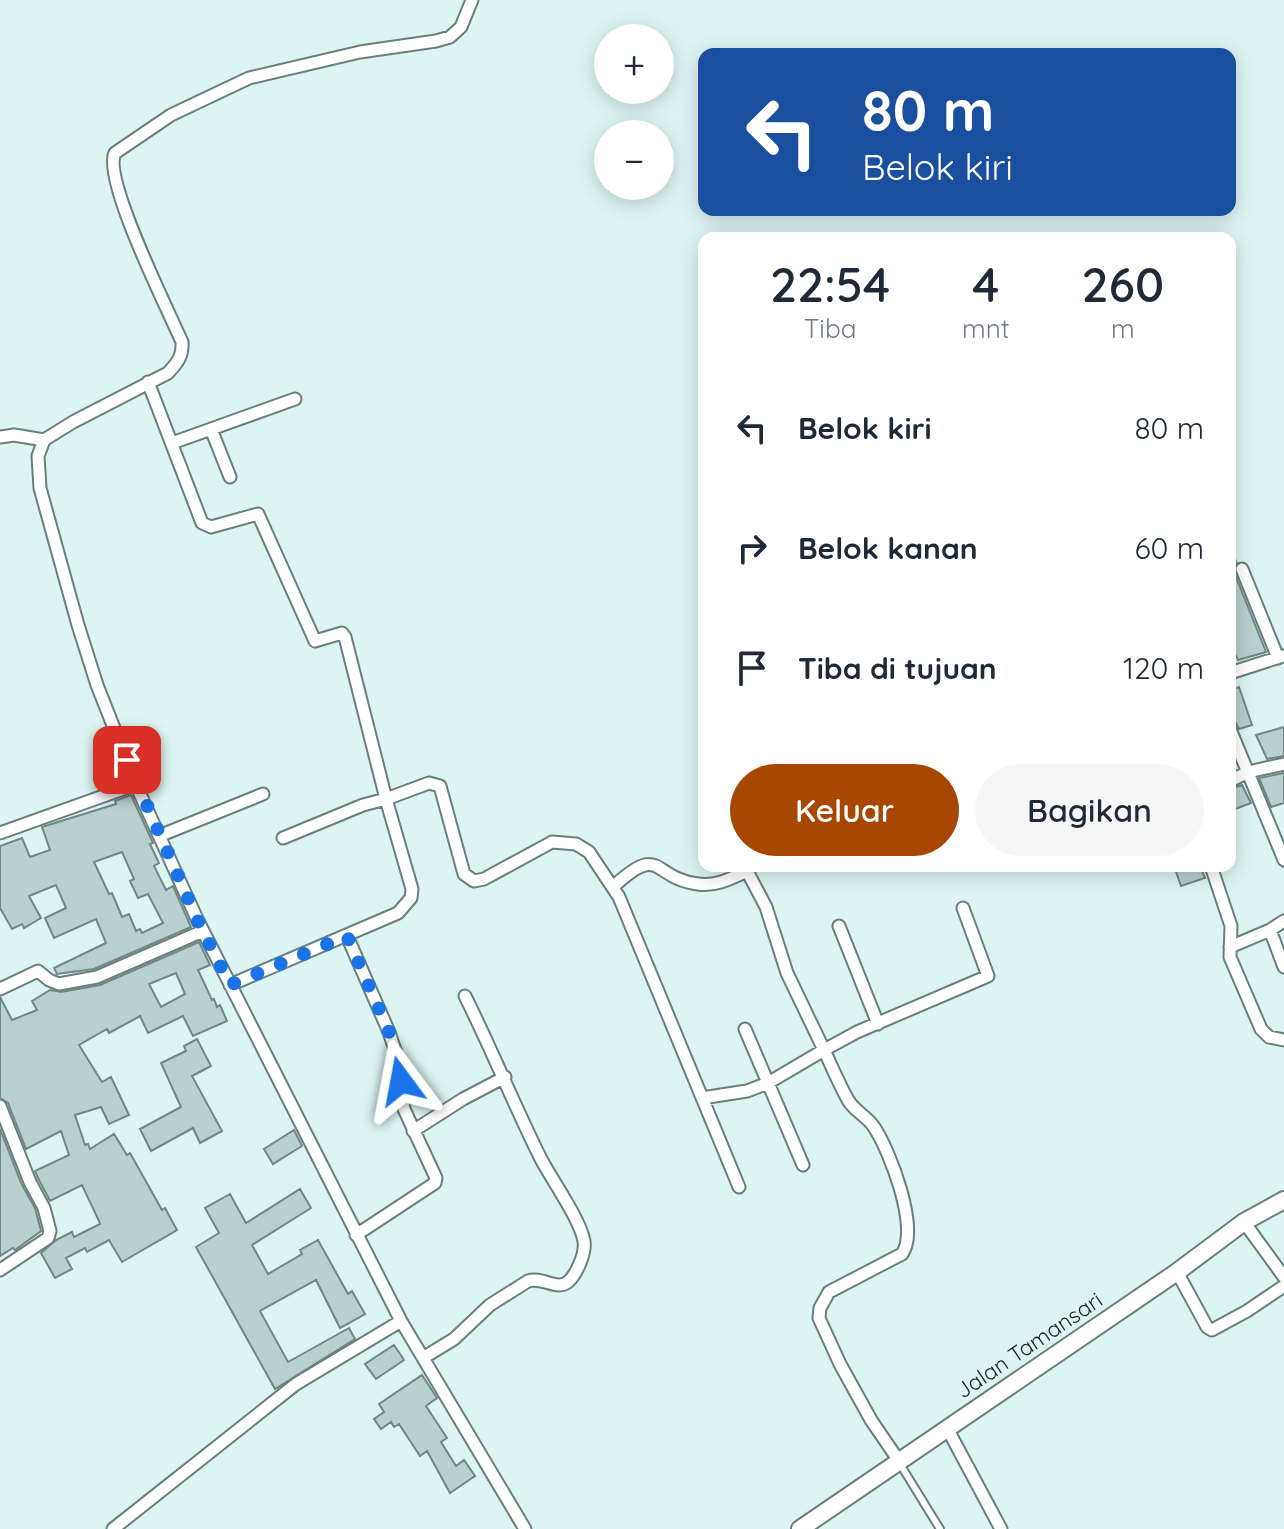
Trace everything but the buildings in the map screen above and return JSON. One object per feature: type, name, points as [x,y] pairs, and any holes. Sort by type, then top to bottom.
[{"type":"main road","name":"Jalan Tamansari","points":[[800,1529],[1177,1272],[1244,1222],[1284,1200]]},
{"type":"street","points":[[0,437],[14,435],[44,440],[168,373],[180,360],[182,342],[119,198],[111,160],[115,153],[171,115],[249,78],[360,52],[450,37],[461,27],[472,0]]},
{"type":"street","points":[[148,382],[202,523],[211,527],[258,514],[315,641],[342,633],[345,637],[412,889],[411,898],[398,913],[230,985]]},
{"type":"street","points":[[172,443],[295,399]]},
{"type":"street","points":[[211,429],[230,477]]},
{"type":"street","points":[[44,440],[38,456],[40,488],[97,685],[159,836],[203,931],[401,1321],[525,1529]]},
{"type":"street","points":[[1236,671],[1281,657],[1242,569]]},
{"type":"street","points":[[1236,743],[1284,860]]},
{"type":"street","points":[[1236,778],[1284,764]]},
{"type":"street","points":[[283,838],[363,805],[429,783],[440,786],[464,874],[469,879],[484,879],[552,842],[576,844],[589,852],[614,886],[739,1187]]},
{"type":"street","points":[[0,833],[137,784]]},
{"type":"street","points":[[159,836],[263,794]]},
{"type":"street","points":[[614,886],[634,867],[647,864],[661,867],[674,878],[700,885],[722,882],[740,872]]},
{"type":"street","points":[[748,872],[766,907],[787,973],[850,1104],[872,1124],[887,1150],[901,1193],[909,1239],[902,1254],[829,1292],[820,1308],[819,1318],[871,1420],[899,1461]]},
{"type":"street","points":[[1213,872],[1231,926],[1230,957],[1261,1029],[1269,1037],[1284,1040]]},
{"type":"street","points":[[702,1098],[747,1091],[768,1083],[857,1032],[988,976],[963,908]]},
{"type":"street","points":[[1230,947],[1284,921]]},
{"type":"street","points":[[839,926],[878,1024]]},
{"type":"street","points":[[1270,930],[1284,967]]},
{"type":"street","points":[[0,989],[38,971],[59,984],[97,977],[203,931]]},
{"type":"street","points":[[347,936],[389,1032],[395,1050],[404,1109],[436,1178],[435,1183],[356,1235]]},
{"type":"street","points":[[423,1358],[454,1339],[490,1305],[528,1281],[535,1279],[559,1286],[567,1283],[581,1259],[584,1240],[541,1159],[465,996]]},
{"type":"street","points":[[745,1029],[803,1165]]},
{"type":"street","points":[[413,1131],[505,1077]]},
{"type":"street","points":[[0,1106],[30,1182],[44,1208],[50,1231],[48,1238],[0,1270]]},
{"type":"street","points":[[1244,1222],[1284,1277]]},
{"type":"street","points":[[1177,1272],[1207,1327],[1212,1330],[1284,1286]]},
{"type":"street","points":[[113,1529],[296,1384],[401,1321]]},
{"type":"street","points":[[947,1428],[1000,1529]]},
{"type":"lane","points":[[899,1461],[940,1529]]},
{"type":"route","points":[[127,760],[198,921],[230,985],[347,936],[389,1032],[401,1081]]}]
